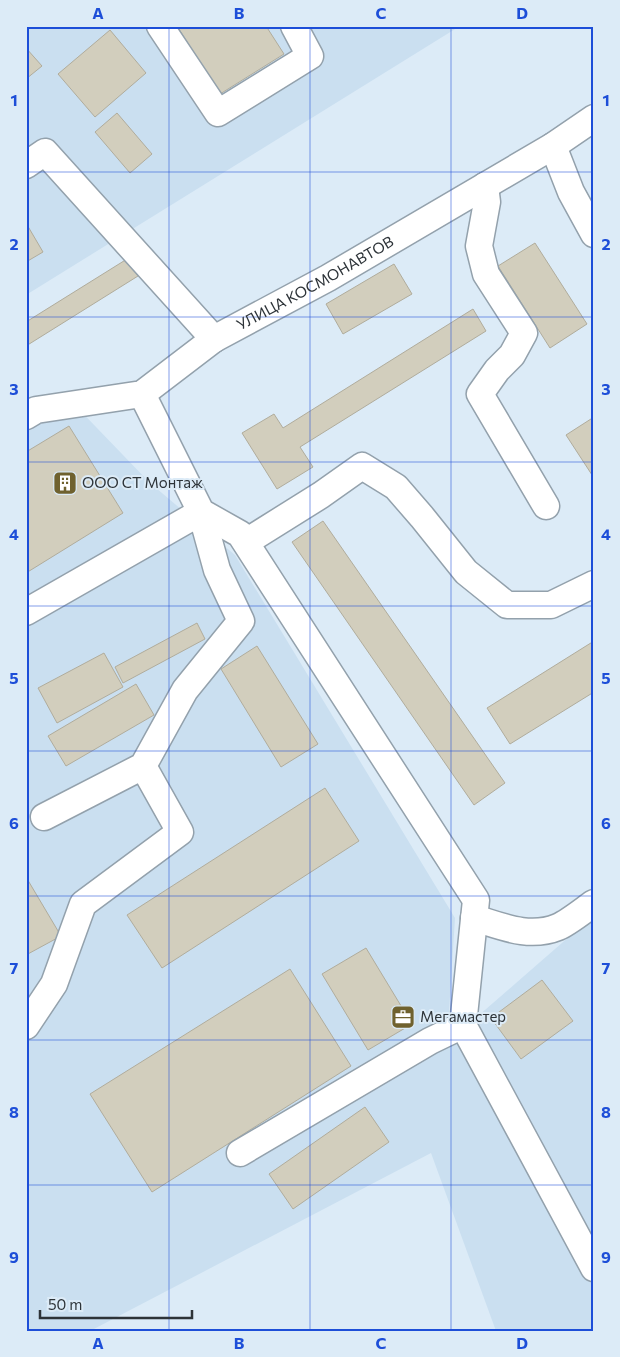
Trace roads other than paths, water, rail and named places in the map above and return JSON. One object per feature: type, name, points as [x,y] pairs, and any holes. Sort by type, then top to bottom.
[{"type":"street","points":[[160,26],[218,113],[310,56],[294,26]]},
{"type":"street","name":"УЛИЦА КОСМОНАВТОВ","points":[[26,416],[36,410],[142,394],[214,339],[328,278],[553,146],[594,118]]},
{"type":"street","points":[[553,146],[571,192],[594,234]]},
{"type":"street","points":[[26,165],[46,152],[214,339]]},
{"type":"street","points":[[485,186],[487,202],[479,246],[486,274],[524,333],[512,356],[496,370],[480,394],[546,506]]},
{"type":"street","points":[[44,817],[143,766],[185,690],[241,621],[217,570],[201,512],[142,394]]},
{"type":"street","points":[[246,542],[321,495],[362,466],[396,487],[466,572],[507,606],[551,605],[594,584]]},
{"type":"street","points":[[201,512],[240,534],[246,542],[476,900],[464,1025],[594,1268]]},
{"type":"street","points":[[26,612],[201,512]]},
{"type":"street","points":[[26,1026],[54,984],[83,904],[180,832],[143,766]]},
{"type":"street","points":[[474,918],[517,931],[536,932],[558,927],[594,903]]},
{"type":"street","points":[[240,1153],[430,1041],[464,1025]]},
{"type":"place","name":"ООО СТ Монтаж","points":[[65,483]]},
{"type":"place","name":"Мегамастер","points":[[403,1017]]}]
